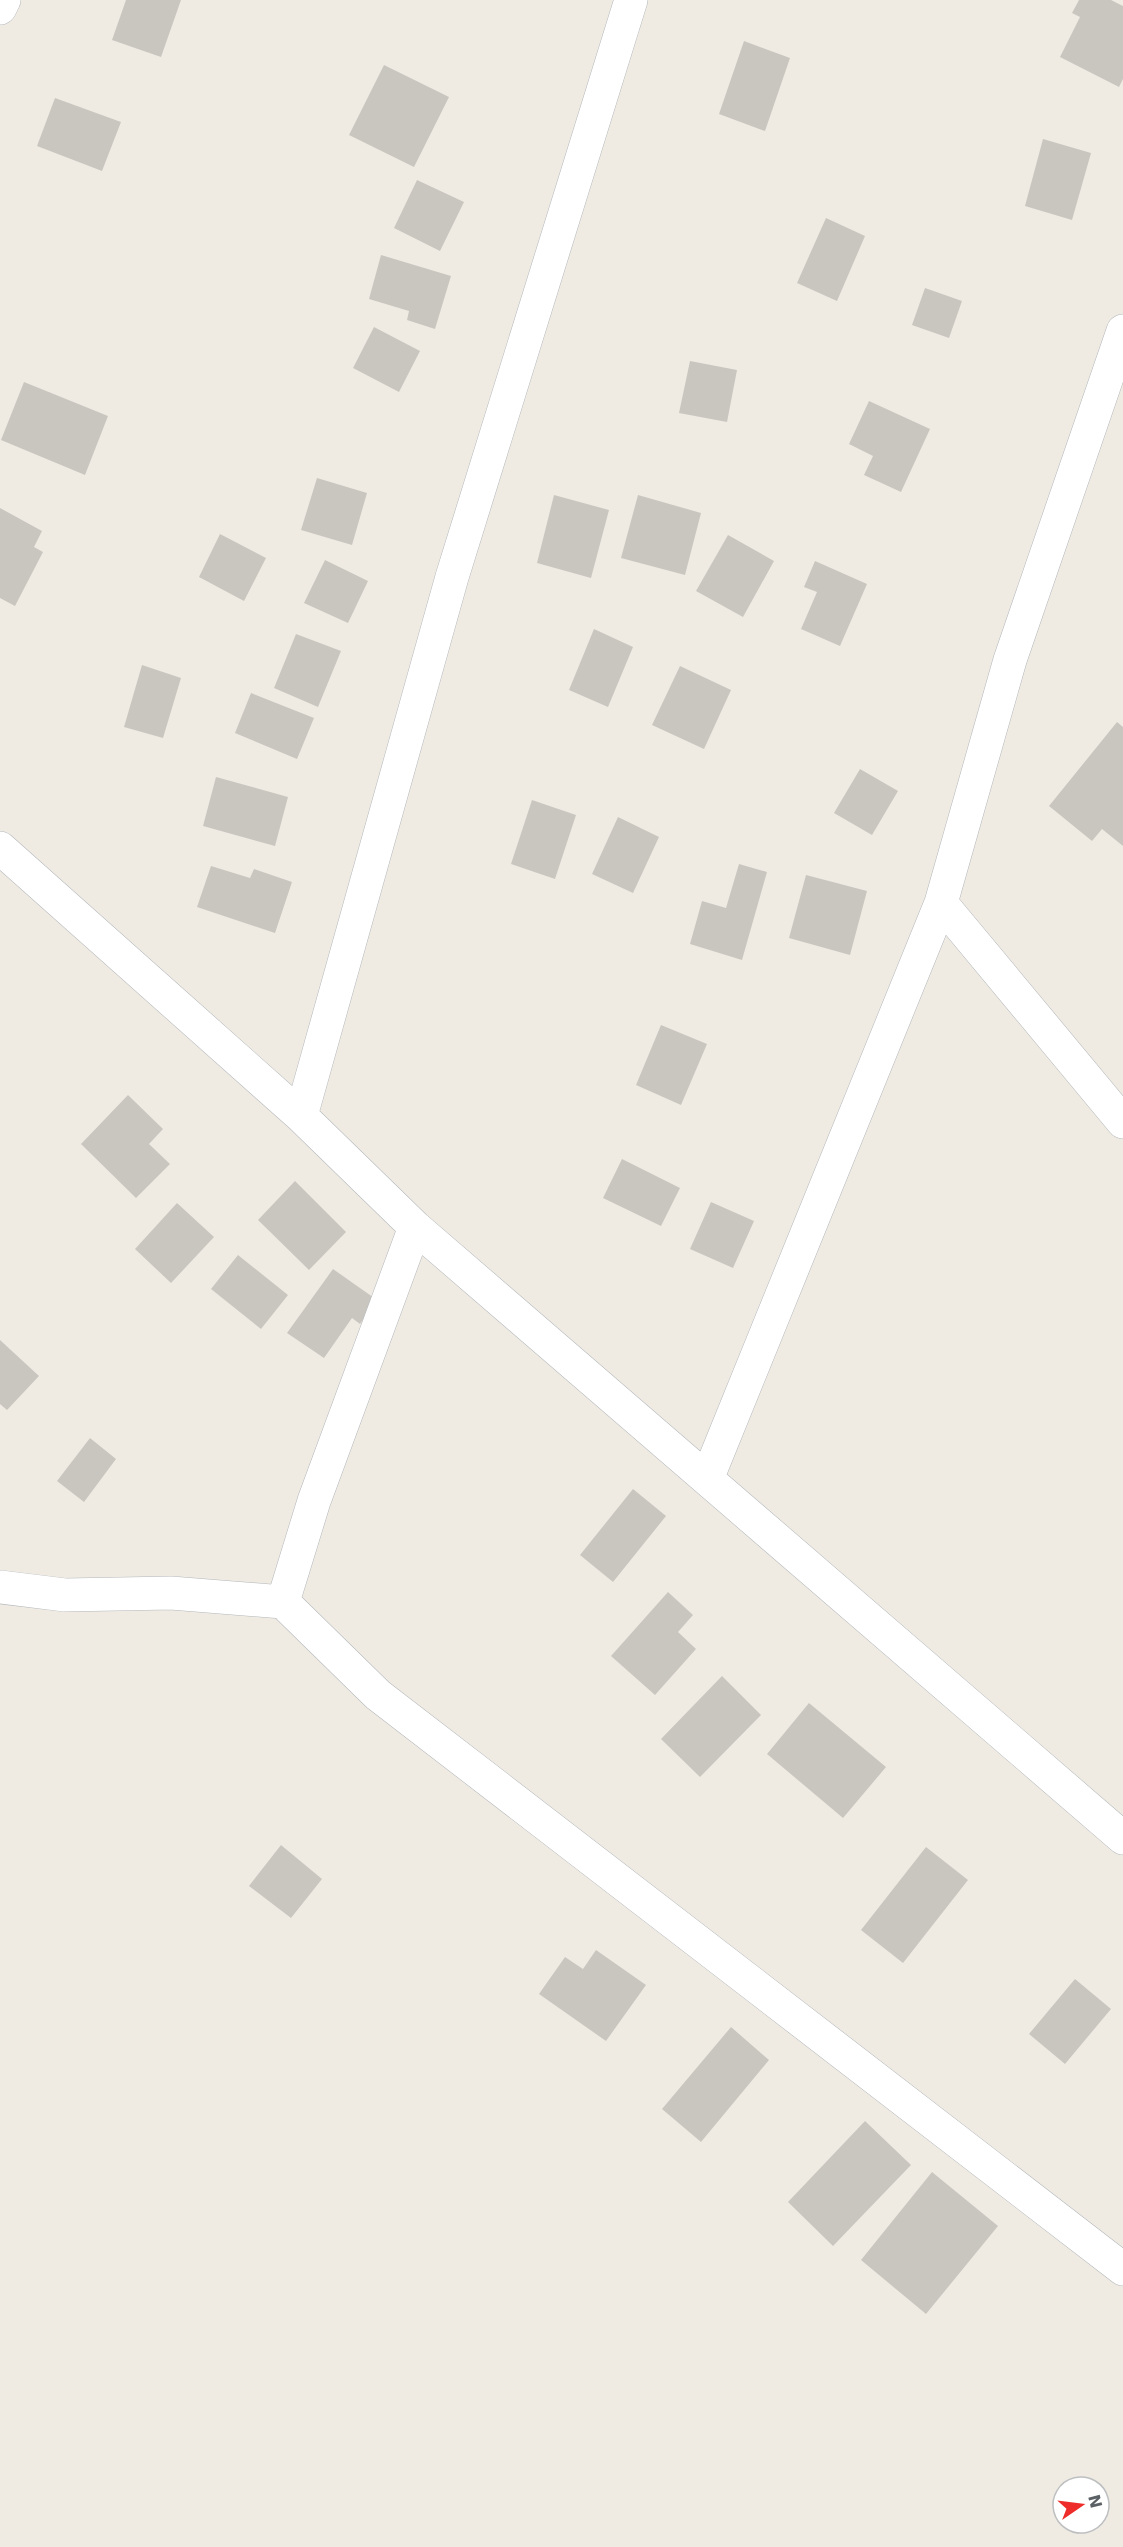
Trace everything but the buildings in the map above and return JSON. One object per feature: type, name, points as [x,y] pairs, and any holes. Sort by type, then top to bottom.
[{"type":"street","points":[[0,8],[4,0]]},
{"type":"street","points":[[300,1116],[452,577],[631,0]]},
{"type":"street","points":[[707,1479],[940,903],[1010,660],[1123,331]]},
{"type":"street","points":[[0,848],[300,1116],[416,1227],[1123,1838]]},
{"type":"street","points":[[940,903],[1123,1122]]},
{"type":"street","points":[[283,1602],[314,1501],[416,1227]]},
{"type":"street","points":[[0,1587],[65,1595],[171,1593],[283,1602],[378,1695],[1123,2269]]}]
